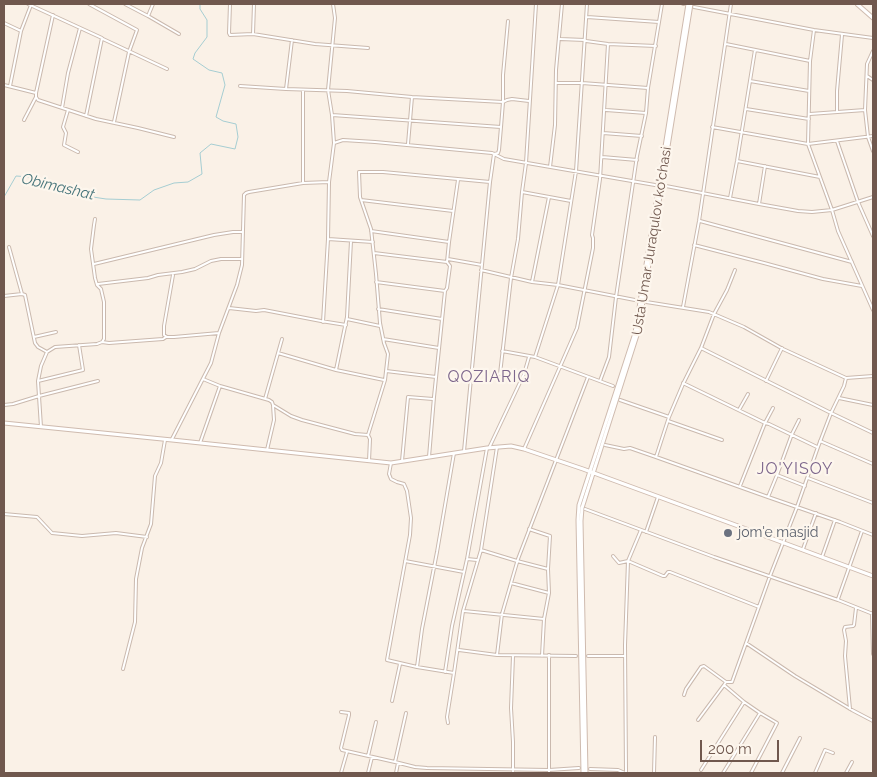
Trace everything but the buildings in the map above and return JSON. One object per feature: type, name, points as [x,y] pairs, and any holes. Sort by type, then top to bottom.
[{"type":"main road","name":"Usta Umar Juraqulov ko'chasi","points":[[585,773],[579,505],[635,333],[642,301],[657,190],[689,4]]},
{"type":"main road","points":[[857,4],[873,18]]},
{"type":"main road","points":[[4,424],[391,463],[488,448],[511,446],[524,448],[873,576]]},
{"type":"street","points":[[10,86],[21,31],[29,4],[167,69]]},
{"type":"street","points":[[89,4],[137,30],[130,52],[114,123]]},
{"type":"street","points":[[125,4],[179,34]]},
{"type":"street","points":[[148,16],[153,4]]},
{"type":"street","points":[[230,4],[229,34],[253,34],[315,44],[368,48]]},
{"type":"street","points":[[253,34],[254,4]]},
{"type":"street","points":[[323,322],[329,182],[334,143],[328,90],[336,18],[333,4]]},
{"type":"street","points":[[500,374],[510,278],[518,239],[526,163],[536,4]]},
{"type":"street","points":[[550,167],[555,125],[562,4]]},
{"type":"street","points":[[535,358],[558,285],[572,201],[576,171],[587,4]]},
{"type":"street","points":[[600,381],[609,357],[616,296],[662,4]]},
{"type":"street","points":[[683,307],[699,221],[732,4]]},
{"type":"street","points":[[694,7],[814,30],[873,38]]},
{"type":"street","points":[[24,120],[36,95],[53,15]]},
{"type":"street","points":[[586,17],[659,22]]},
{"type":"street","points":[[494,154],[498,153],[499,150],[502,127],[503,75],[508,21]]},
{"type":"street","points":[[4,23],[21,31]]},
{"type":"street","points":[[62,108],[68,73],[80,28]]},
{"type":"street","points":[[814,30],[810,61],[808,144],[838,231],[873,310]]},
{"type":"street","points":[[837,112],[842,34]]},
{"type":"street","points":[[86,116],[102,38]]},
{"type":"street","points":[[559,39],[656,46]]},
{"type":"street","points":[[286,89],[292,40]]},
{"type":"street","points":[[524,448],[577,328],[593,248],[592,235],[600,176],[608,44]]},
{"type":"street","points":[[726,44],[810,61]]},
{"type":"street","points":[[730,198],[755,50]]},
{"type":"street","points":[[873,51],[867,64],[865,110],[868,137],[873,151]]},
{"type":"street","points":[[866,75],[873,80]]},
{"type":"street","points":[[750,81],[809,91]]},
{"type":"street","points":[[556,83],[648,88]]},
{"type":"street","points":[[4,85],[36,95],[38,100],[96,120],[174,137]]},
{"type":"street","points":[[240,86],[503,102],[512,99],[530,101]]},
{"type":"street","points":[[304,90],[304,183]]},
{"type":"street","points":[[408,145],[412,97]]},
{"type":"street","points":[[746,109],[809,119]]},
{"type":"street","points":[[68,110],[63,127],[66,133],[64,145],[78,152]]},
{"type":"street","points":[[605,110],[646,113]]},
{"type":"street","points":[[810,114],[865,110]]},
{"type":"street","points":[[332,115],[502,127]]},
{"type":"street","points":[[712,127],[808,144],[873,136]]},
{"type":"street","points":[[603,133],[642,136]]},
{"type":"street","points":[[334,143],[343,140],[494,154],[504,159],[655,185]]},
{"type":"street","points":[[836,141],[858,202],[873,236]]},
{"type":"street","points":[[464,452],[494,154]]},
{"type":"street","points":[[601,157],[637,160]]},
{"type":"street","points":[[737,161],[820,177]]},
{"type":"street","points":[[759,204],[765,166]]},
{"type":"street","points":[[368,461],[370,439],[368,435],[385,380],[388,354],[380,326],[373,242],[361,200],[359,174],[361,171],[383,172],[490,182]]},
{"type":"street","points":[[429,457],[433,399],[445,291],[450,266],[448,261],[458,180]]},
{"type":"street","points":[[172,440],[211,363],[219,333],[240,277],[243,198],[246,193],[304,183],[329,182]]},
{"type":"street","points":[[666,186],[702,194],[812,212],[832,210],[873,197]]},
{"type":"street","points":[[522,192],[572,201]]},
{"type":"street","points":[[532,282],[549,197]]},
{"type":"street","points":[[361,200],[453,210]]},
{"type":"street","points":[[95,219],[91,249],[94,264],[93,271],[97,284],[101,288],[104,302],[104,339],[102,342]]},
{"type":"street","points":[[699,221],[852,262]]},
{"type":"street","points":[[371,231],[450,242]]},
{"type":"street","points":[[94,264],[214,235],[242,232]]},
{"type":"street","points":[[328,239],[373,242]]},
{"type":"street","points":[[336,370],[347,319],[351,241]]},
{"type":"street","points":[[694,245],[823,280],[862,286]]},
{"type":"street","points":[[9,247],[22,294],[25,295],[34,337],[38,347],[47,352]]},
{"type":"street","points":[[374,254],[482,265]]},
{"type":"street","points":[[97,284],[182,272],[195,269],[221,258],[242,259]]},
{"type":"street","points":[[481,270],[510,278],[710,312],[846,378],[873,376]]},
{"type":"street","points":[[656,456],[683,383],[701,348],[714,314],[735,270]]},
{"type":"street","points":[[166,337],[163,331],[173,275]]},
{"type":"street","points":[[376,282],[445,291]]},
{"type":"street","points":[[4,296],[22,294]]},
{"type":"street","points":[[229,308],[256,312],[264,310],[346,325]]},
{"type":"street","points":[[378,309],[442,319]]},
{"type":"street","points":[[347,319],[380,326]]},
{"type":"street","points":[[34,337],[56,332]]},
{"type":"street","points":[[41,427],[38,381],[41,366],[47,352],[55,347],[219,333]]},
{"type":"street","points":[[264,399],[282,339]]},
{"type":"street","points":[[383,339],[439,348]]},
{"type":"street","points":[[38,381],[83,370],[79,346]]},
{"type":"street","points":[[701,348],[873,433]]},
{"type":"street","points":[[766,381],[782,348]]},
{"type":"street","points":[[502,351],[535,358],[614,386]]},
{"type":"street","points":[[278,353],[336,370],[385,380]]},
{"type":"street","points":[[445,672],[452,626],[488,448],[524,374],[529,357]]},
{"type":"street","points":[[386,371],[436,377]]},
{"type":"street","points":[[497,654],[502,614],[517,561],[588,377]]},
{"type":"street","points":[[684,695],[701,667],[704,666],[726,682],[732,682],[818,447],[846,378]]},
{"type":"street","points":[[203,379],[220,386],[269,400],[273,405],[291,416],[302,420],[355,434],[368,435]]},
{"type":"street","points":[[4,405],[98,382]]},
{"type":"street","points":[[683,383],[818,447]]},
{"type":"street","points":[[200,443],[220,386]]},
{"type":"street","points":[[739,410],[748,394]]},
{"type":"street","points":[[402,461],[408,397],[433,399]]},
{"type":"street","points":[[838,398],[873,406]]},
{"type":"street","points":[[620,400],[722,440]]},
{"type":"street","points":[[267,450],[274,420],[273,405]]},
{"type":"street","points":[[740,486],[765,423],[773,408]]},
{"type":"street","points":[[768,497],[799,420]]},
{"type":"street","points":[[123,669],[134,622],[136,579],[142,548],[151,524],[155,476],[161,463],[165,440]]},
{"type":"street","points":[[820,442],[873,464]]},
{"type":"street","points":[[605,445],[624,449],[630,448],[656,456],[873,535]]},
{"type":"street","points":[[448,723],[447,717],[463,611],[481,550],[497,447]]},
{"type":"street","points":[[417,668],[422,629],[454,453]]},
{"type":"street","points":[[391,463],[389,474],[391,479],[404,484],[407,491],[411,518],[410,535],[387,660],[417,668],[454,673]]},
{"type":"street","points":[[777,475],[805,486]]},
{"type":"street","points":[[807,478],[873,503]]},
{"type":"street","points":[[646,532],[658,497]]},
{"type":"street","points":[[586,509],[872,614],[873,654]]},
{"type":"street","points":[[802,550],[816,513]]},
{"type":"street","points":[[4,514],[36,517],[52,533],[82,536],[116,533],[147,537]]},
{"type":"street","points":[[822,557],[835,520]]},
{"type":"street","points":[[529,529],[550,536],[549,593],[544,619],[542,656]]},
{"type":"street","points":[[590,769],[618,770],[626,773],[625,656],[628,561],[640,530]]},
{"type":"street","points":[[838,600],[862,531]]},
{"type":"street","points":[[481,550],[548,568]]},
{"type":"street","points":[[613,556],[619,563],[628,561],[662,576],[670,572],[759,607]]},
{"type":"street","points":[[467,559],[478,560]]},
{"type":"street","points":[[405,561],[464,572]]},
{"type":"street","points":[[511,582],[549,593]]},
{"type":"street","points":[[850,709],[844,627],[854,625],[856,607]]},
{"type":"street","points":[[463,611],[544,619]]},
{"type":"street","points":[[746,643],[795,676],[873,721]]},
{"type":"street","points":[[458,650],[514,655],[576,656]]},
{"type":"street","points":[[513,773],[511,708],[514,655]]},
{"type":"street","points":[[549,655],[549,772]]},
{"type":"street","points":[[588,656],[625,656]]},
{"type":"street","points":[[392,701],[400,664]]},
{"type":"street","points":[[698,720],[726,682]]},
{"type":"street","points":[[724,685],[744,702],[778,723],[751,773]]},
{"type":"street","points":[[701,770],[744,702]]},
{"type":"street","points":[[340,712],[348,713],[349,715],[341,748],[346,752],[415,767],[428,768],[549,772],[579,768]]},
{"type":"street","points":[[722,773],[760,713]]},
{"type":"street","points":[[395,762],[406,714]]},
{"type":"street","points":[[368,756],[376,722]]},
{"type":"street","points":[[654,773],[655,737]]},
{"type":"street","points":[[782,773],[800,738]]},
{"type":"street","points":[[815,773],[824,750],[833,753]]},
{"type":"street","points":[[341,773],[346,752]]},
{"type":"street","points":[[368,773],[372,757]]},
{"type":"street","points":[[846,773],[852,762]]},
{"type":"street","points":[[396,773],[398,763]]},
{"type":"waterway","name":"Obimashat","points":[[4,197],[16,176],[31,177],[80,195],[106,199],[140,200],[154,190],[174,183],[188,182],[202,174],[200,153],[211,144],[235,149],[238,137],[236,124],[216,117],[225,85],[222,73],[209,70],[193,59],[195,53],[207,37],[207,20],[200,9],[200,4]]},
{"type":"place","name":"jom'e masjid","points":[[728,533]]},
{"type":"district","name":"QOZIARIQ","points":[[489,377]]},
{"type":"district","name":"JO'YISOY","points":[[795,469]]}]
